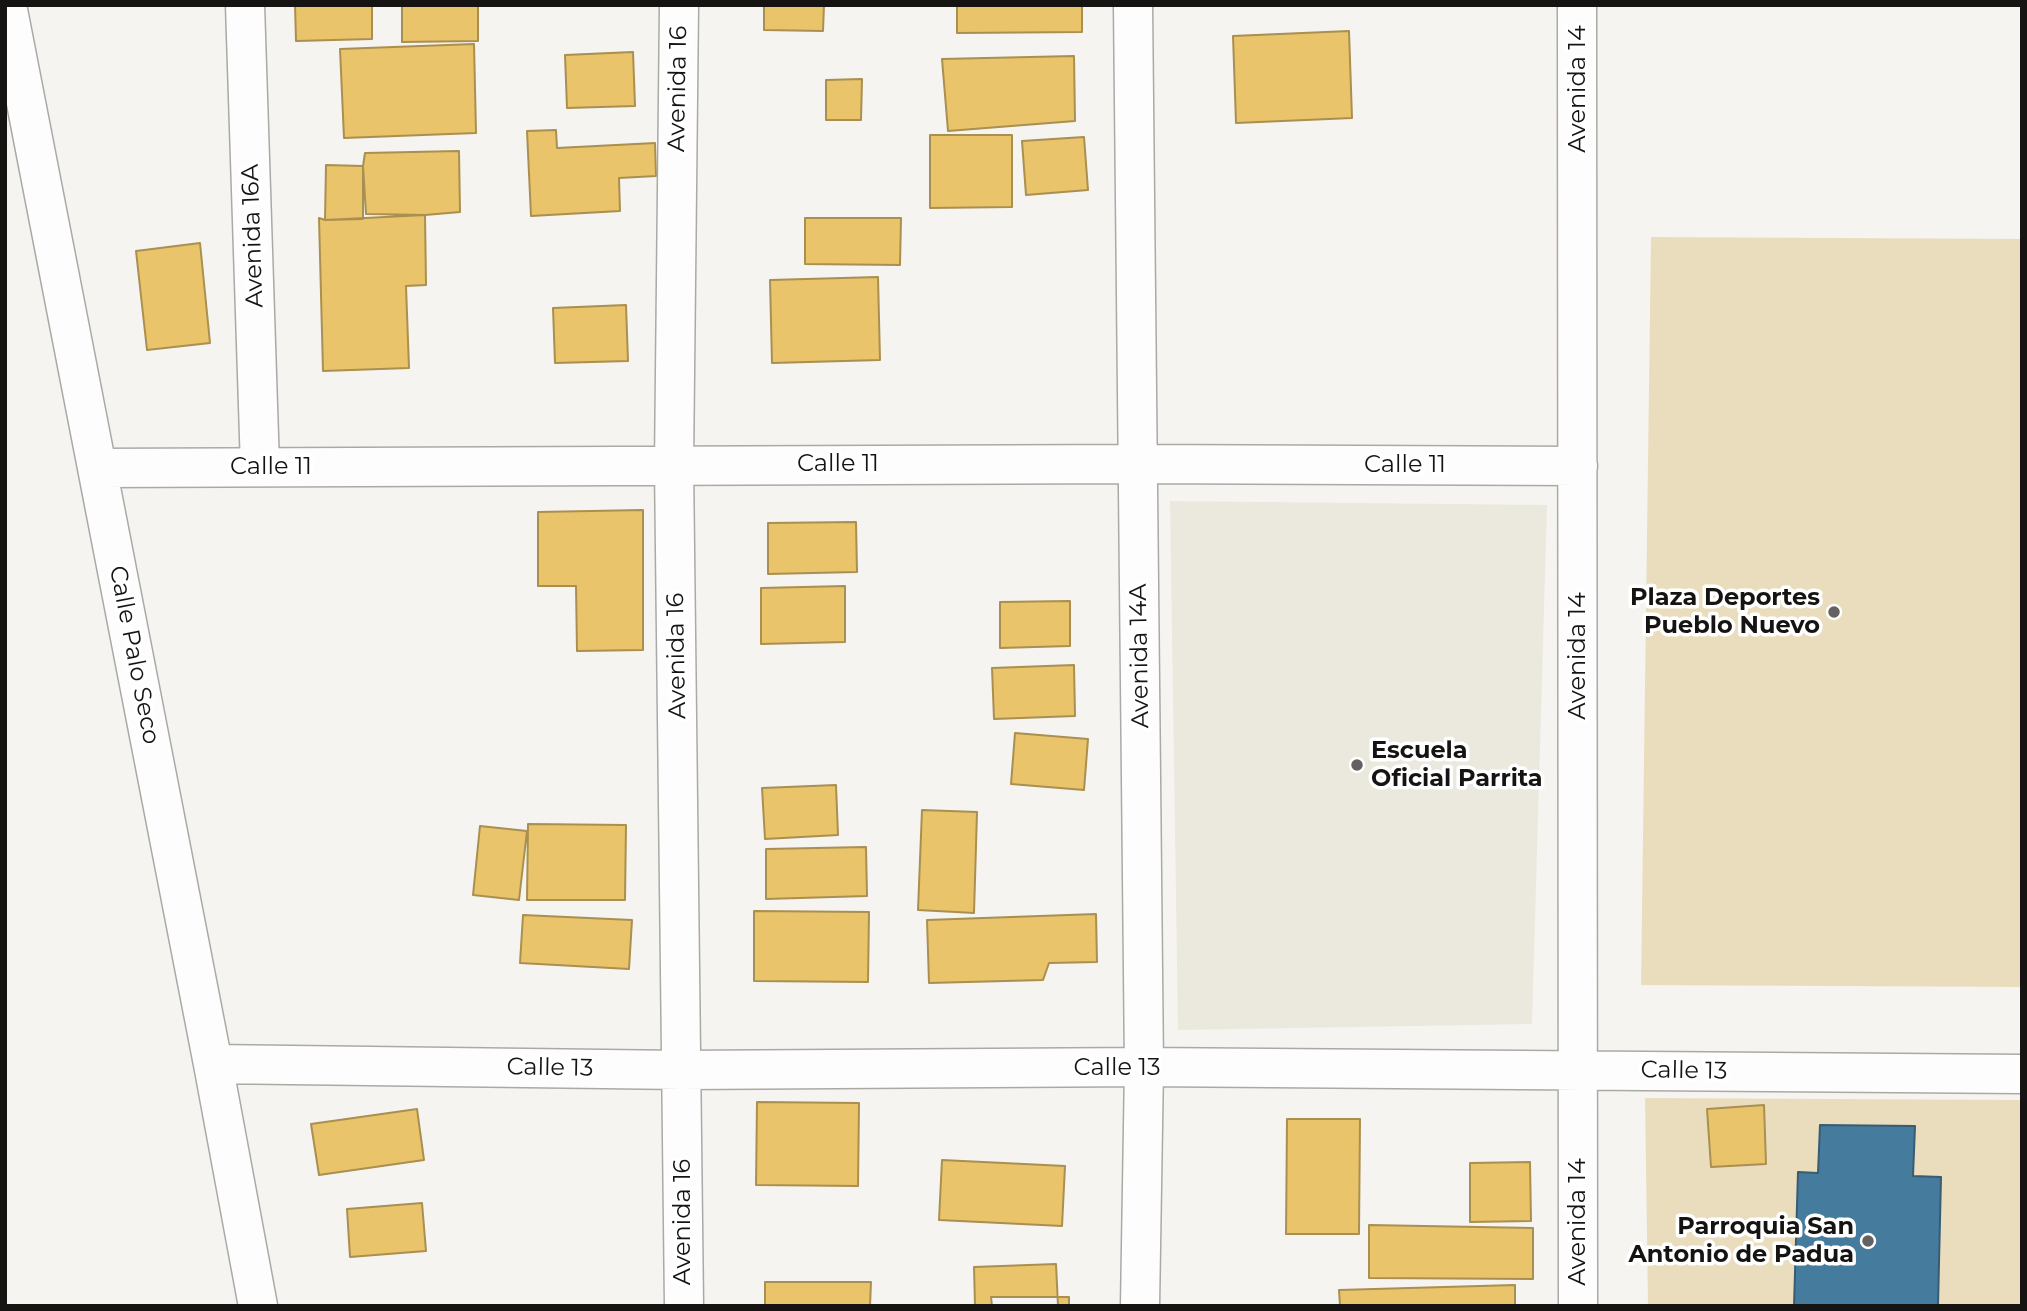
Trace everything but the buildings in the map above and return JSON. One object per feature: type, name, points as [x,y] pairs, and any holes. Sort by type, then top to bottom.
[{"type":"street","name":"Calle Palo Seco","points":[[7,5],[258,1306]]},
{"type":"street","name":"Avenida 16A","points":[[245,5],[260,467]]},
{"type":"street","name":"Avenida 16","points":[[678,5],[674,465],[684,1306]]},
{"type":"street","name":"Avenida 14A","points":[[1133,5],[1144,1067],[1140,1306]]},
{"type":"street","name":"Avenida 14","points":[[1577,5],[1578,1306]]},
{"type":"street","name":"Calle 11","points":[[98,468],[1138,464],[1578,466]]},
{"type":"street","name":"Calle 13","points":[[213,1064],[682,1070],[1144,1067],[2022,1074]]},
{"type":"shaded area","name":"Plaza Deportes Pueblo Nuevo","points":[[1651,237],[2022,239],[2022,987],[1641,985]]},
{"type":"shaded area","name":"Escuela Oficial Parrita","points":[[1170,501],[1547,505],[1532,1024],[1178,1030]]},
{"type":"shaded area","points":[[1645,1098],[2022,1100],[2022,1306],[1648,1306]]},
{"type":"place","name":"Plaza Deportes Pueblo Nuevo","points":[[1834,612]]},
{"type":"place","name":"Escuela Oficial Parrita","points":[[1357,765]]},
{"type":"place","name":"Parroquia San Antonio de Padua","points":[[1868,1241]]}]
